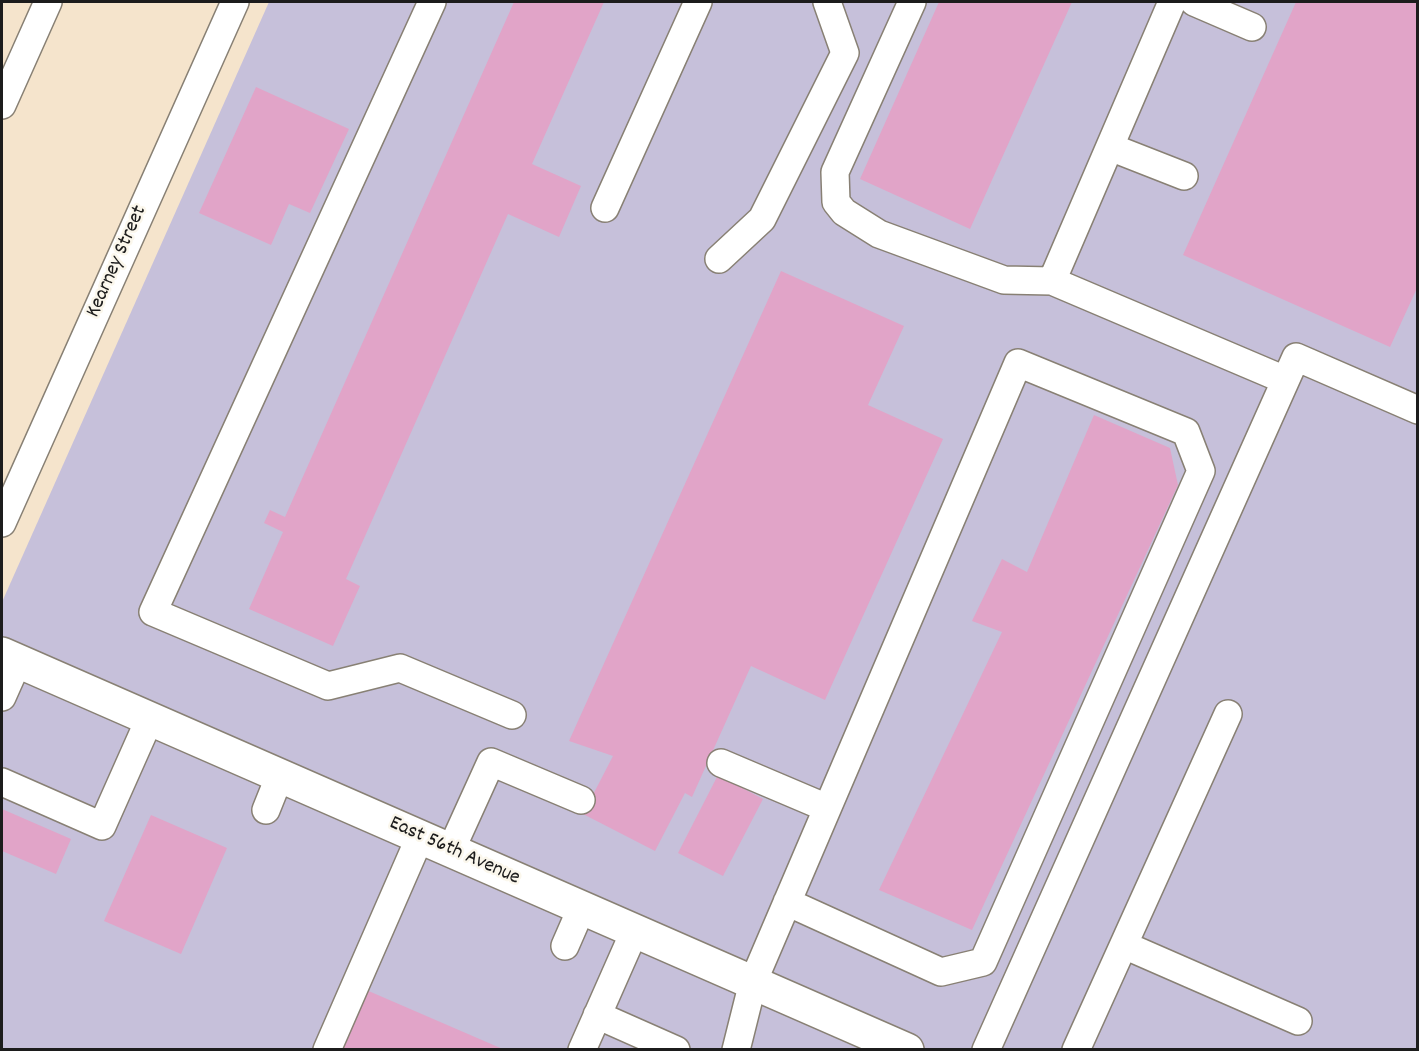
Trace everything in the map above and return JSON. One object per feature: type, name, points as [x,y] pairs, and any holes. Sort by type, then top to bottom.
[{"type":"main road","name":"East 56th Avenue","points":[[10,657],[907,1050]]},
{"type":"street","points":[[2,105],[48,2]]},
{"type":"street","name":"Kearney Street","points":[[2,523],[235,2]]},
{"type":"street","points":[[432,2],[153,612],[328,686],[400,668],[512,715]]},
{"type":"street","points":[[606,208],[698,2]]},
{"type":"street","points":[[719,259],[762,219],[845,53],[827,2]]},
{"type":"street","points":[[912,2],[835,172],[836,202],[844,212],[879,234],[994,277],[1004,280],[1052,281],[1286,380]]},
{"type":"street","points":[[1052,281],[1172,2]]},
{"type":"street","points":[[1194,2],[1252,27]]},
{"type":"street","points":[[1110,147],[1184,176]]},
{"type":"street","points":[[986,1050],[1296,357],[1418,410]]},
{"type":"street","points":[[736,1050],[753,982],[787,902],[827,808],[1018,363],[1186,432],[1202,471],[983,962],[941,972],[787,902]]},
{"type":"street","points":[[2,697],[10,657]]},
{"type":"street","points":[[1076,1050],[1228,714]]},
{"type":"street","points":[[2,782],[102,826],[150,718]]},
{"type":"street","points":[[451,850],[491,762],[581,800]]},
{"type":"street","points":[[722,763],[827,808]]},
{"type":"street","points":[[266,810],[280,775]]},
{"type":"street","points":[[327,1050],[420,837]]},
{"type":"street","points":[[565,946],[582,907]]},
{"type":"street","points":[[582,1050],[635,930]]},
{"type":"street","points":[[1124,945],[1298,1021]]},
{"type":"street","points":[[597,1016],[676,1050]]},
{"type":"shaded area","points":[[269,2],[1417,2],[1417,1049],[2,1050],[2,602]]},
{"type":"building","points":[[514,2],[604,2],[532,164],[581,186],[559,237],[508,214],[346,579],[360,586],[333,646],[249,609],[283,532],[264,523],[270,510],[285,517]]},
{"type":"building","points":[[939,2],[1072,2],[970,229],[860,179]]},
{"type":"building","points":[[1296,2],[1418,2],[1418,286],[1390,347],[1183,255]]},
{"type":"building","points":[[256,87],[349,129],[310,213],[289,204],[271,245],[199,213]]},
{"type":"building","points":[[781,271],[904,326],[868,405],[943,439],[825,700],[751,666],[692,797],[685,793],[655,851],[583,814],[613,756],[569,741]]},
{"type":"building","points":[[1094,415],[1170,448],[1178,485],[972,930],[879,890],[1002,632],[972,621],[1002,559],[1027,572]]},
{"type":"building","points":[[718,775],[763,799],[723,876],[678,853]]},
{"type":"building","points":[[2,809],[71,839],[56,874],[2,851]]},
{"type":"building","points":[[151,815],[227,848],[181,954],[104,921]]},
{"type":"building","points":[[364,989],[505,1050],[338,1050]]}]
